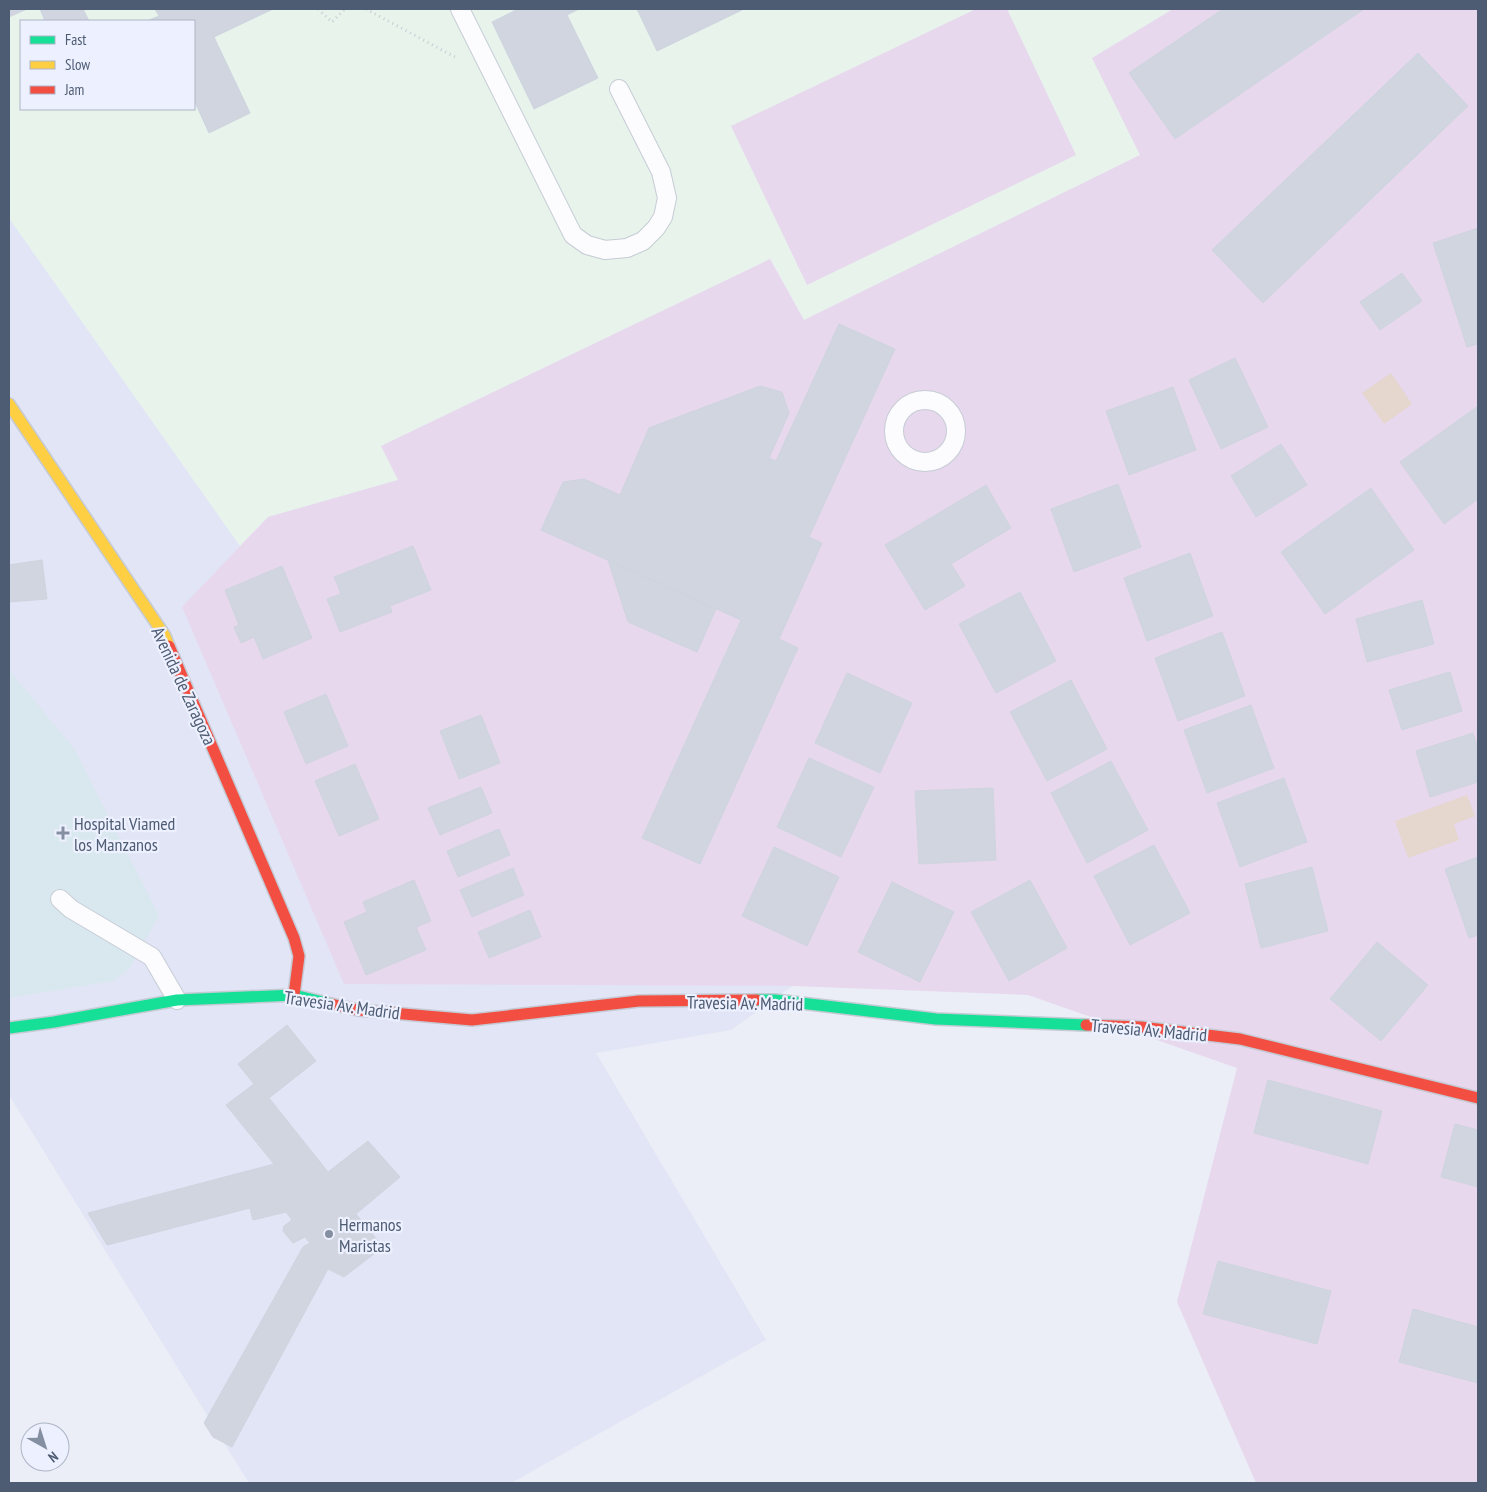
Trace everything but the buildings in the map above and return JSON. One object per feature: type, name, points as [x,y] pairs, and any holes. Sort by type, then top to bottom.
[{"type":"street","name":"Avenida de Zaragoza","points":[[9,404],[165,636],[294,938],[299,956],[294,995]]},
{"type":"street","name":"Travesia Av. Madrid","points":[[9,1028],[177,1000],[294,995],[358,1010],[472,1020],[639,1002],[774,1000],[936,1019],[1141,1027],[1240,1039],[1478,1098]]},
{"type":"lane","points":[[460,9],[573,235],[587,245],[605,250],[626,248],[643,241],[656,228],[663,217],[667,198],[660,172],[619,89]]},
{"type":"lane","points":[[60,899],[71,909],[152,957],[177,1000]]},
{"type":"path","points":[[318,9],[332,22],[345,9]]},
{"type":"path","points":[[367,9],[495,79]]},
{"type":"shaded area","points":[[9,9],[1173,9],[1092,58],[1141,155],[804,320],[771,259],[381,446],[398,480],[268,517],[240,546],[9,218]]},
{"type":"shaded area","points":[[976,9],[1007,9],[1076,155],[807,285],[731,126]]},
{"type":"shaded area","points":[[1173,9],[1478,9],[903,907],[731,1030],[596,1053],[766,1340],[511,1483],[249,1483],[9,1095],[9,218],[240,546],[268,517],[398,480],[804,320],[1140,155]]},
{"type":"shaded area","points":[[1173,9],[1478,9],[1478,1483],[1256,1483],[1177,1302],[1237,1068],[1028,995],[793,986],[344,984],[182,607],[268,517],[398,480],[381,446],[770,259],[804,320],[1140,155],[1092,58]]},
{"type":"shaded area","points":[[1391,373],[1412,404],[1384,424],[1362,393]]},
{"type":"shaded area","name":"Hospital Viamed los Manzanos","points":[[9,670],[75,750],[159,916],[129,969],[113,981],[9,998]]},
{"type":"shaded area","points":[[1467,795],[1475,816],[1454,824],[1459,840],[1408,858],[1395,821]]},
{"type":"traffic: fast","points":[[9,1028],[177,1000],[294,995],[331,1004]]},
{"type":"traffic: fast","points":[[757,1000],[775,1000],[936,1019],[1086,1025]]},
{"type":"traffic: slow","points":[[9,404],[165,636],[169,646]]},
{"type":"traffic: jam","points":[[169,646],[294,938],[299,956],[294,995]]},
{"type":"traffic: jam","points":[[331,1004],[358,1010],[472,1020],[639,1001],[757,1000]]},
{"type":"traffic: jam","points":[[1086,1025],[1141,1027],[1240,1039],[1478,1098]]},
{"type":"place","name":"Hospital Viamed los Manzanos","points":[[63,833]]},
{"type":"place","name":"Hermanos Maristas","points":[[329,1234]]}]
